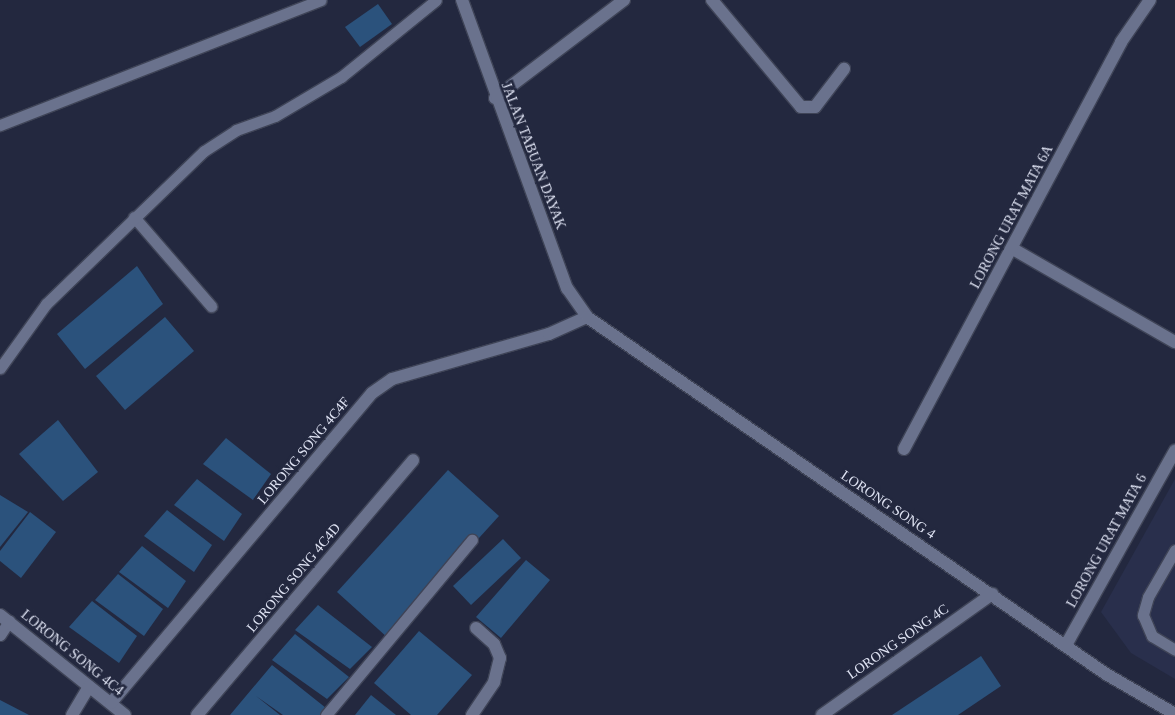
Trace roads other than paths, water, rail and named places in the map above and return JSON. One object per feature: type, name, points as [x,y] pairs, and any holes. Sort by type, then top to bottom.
[{"type":"street","name":"JALAN TABUAN DAYAK","points":[[462,0],[495,98],[567,288],[587,317]]},
{"type":"street","points":[[495,98],[624,0]]},
{"type":"street","points":[[712,0],[801,107],[815,107],[844,69]]},
{"type":"street","name":"LORONG URAT MATA 6A","points":[[904,450],[1013,249],[1121,42],[1150,0]]},
{"type":"street","points":[[1013,249],[1175,342]]},
{"type":"street","name":"LORONG SONG 4","points":[[587,317],[1106,674],[1175,714]]},
{"type":"street","name":"LORONG SONG 4C4F","points":[[110,703],[372,393],[392,379],[549,334],[587,317]]},
{"type":"street","name":"LORONG URAT MATA 6","points":[[1066,645],[1175,451]]},
{"type":"street","name":"LORONG SONG 4C4D","points":[[197,715],[413,460]]},
{"type":"street","name":"LORONG SONG 4C","points":[[822,715],[992,594]]},
{"type":"street","name":"LORONG SONG 4C4","points":[[4,618],[125,715]]},
{"type":"street","points":[[472,715],[494,682],[500,658],[494,644],[476,628]]},
{"type":"street","points":[[72,715],[89,688]]},
{"type":"lane","points":[[0,125],[321,0]]},
{"type":"lane","points":[[0,368],[46,304],[204,151],[340,78],[436,0]]},
{"type":"lane","points":[[134,217],[211,306]]},
{"type":"lane","points":[[326,715],[472,540]]},
{"type":"lane","points":[[1175,550],[1148,597],[1143,615],[1152,636],[1175,650]]},
{"type":"lane","points":[[0,635],[4,618]]}]
